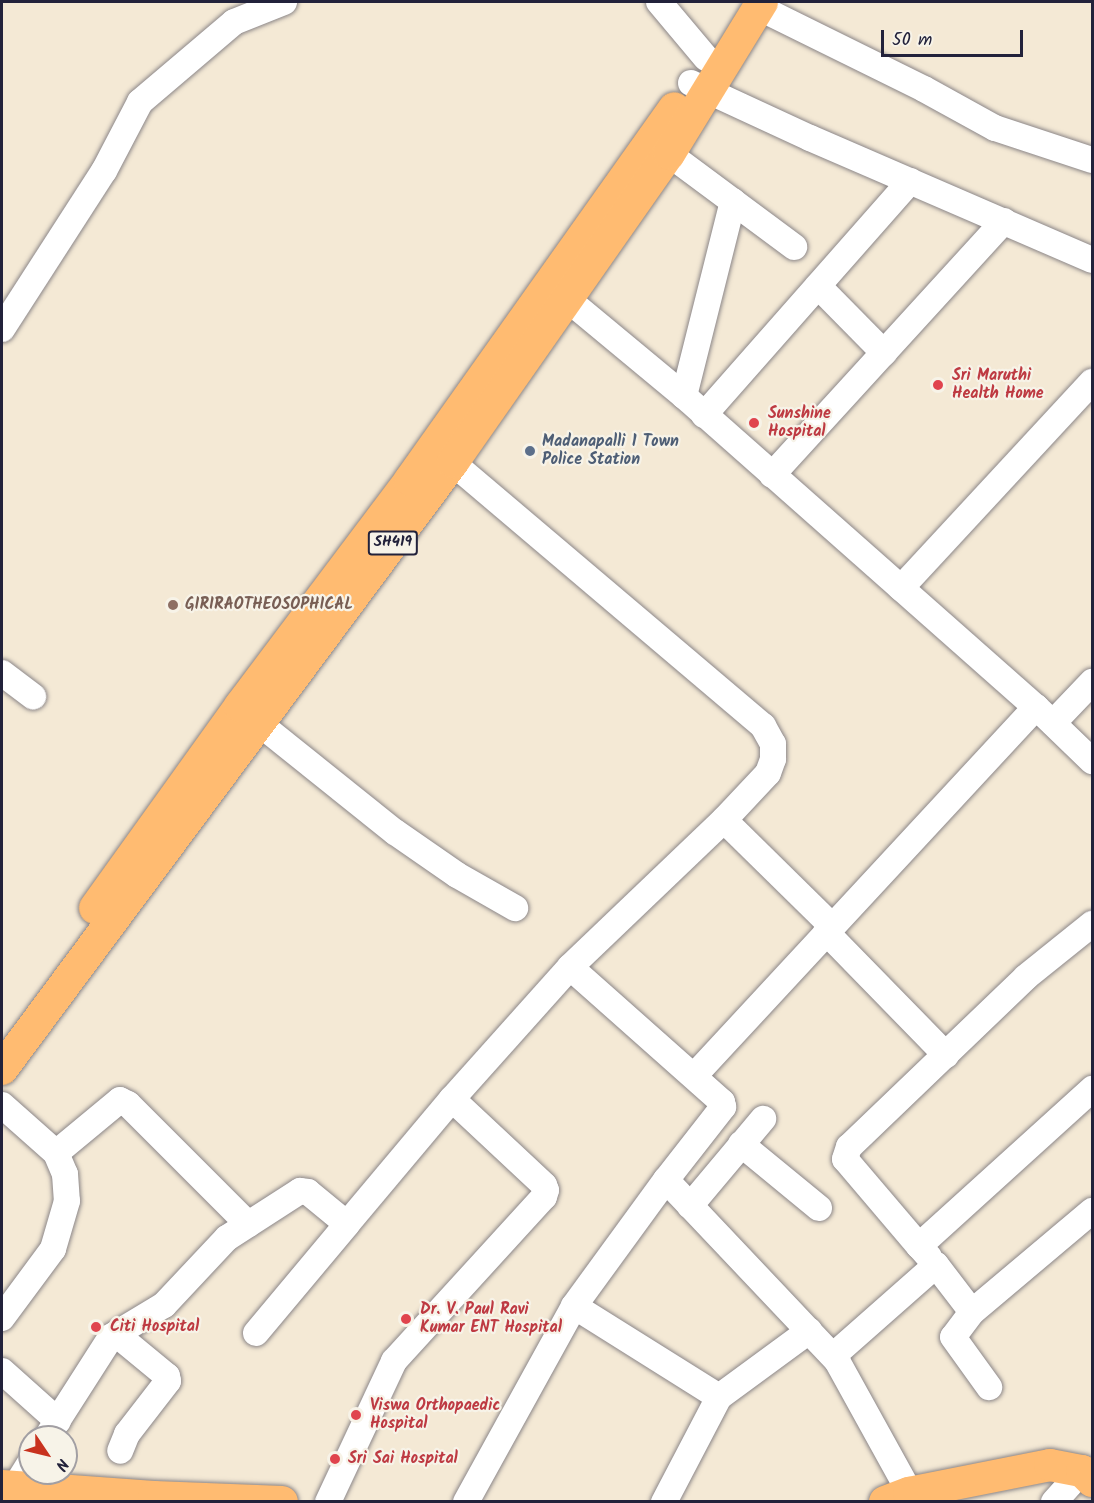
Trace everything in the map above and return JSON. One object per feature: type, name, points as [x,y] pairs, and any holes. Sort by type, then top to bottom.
[{"type":"main road","name":"SH419","points":[[2,1069],[260,724],[754,3]]},
{"type":"main road","name":"SH419","points":[[558,291],[669,154],[702,77]]},
{"type":"main road","name":"SH419","points":[[2,1038],[240,706],[443,454]]},
{"type":"main road","points":[[903,1499],[1050,1464],[1087,1476]]},
{"type":"main road","points":[[15,1479],[154,1497],[282,1502]]},
{"type":"street","points":[[2,329],[105,171],[140,102],[234,22],[284,2]]},
{"type":"street","points":[[659,2],[702,77],[910,181],[1092,260]]},
{"type":"street","points":[[754,3],[924,89],[995,128],[1092,160]]},
{"type":"street","points":[[669,154],[794,248]]},
{"type":"street","points":[[704,415],[910,181]]},
{"type":"street","points":[[684,396],[733,201]]},
{"type":"street","points":[[772,475],[1004,221]]},
{"type":"street","points":[[818,286],[884,353]]},
{"type":"street","points":[[558,291],[684,396],[1044,715],[1092,761]]},
{"type":"street","points":[[901,588],[1092,382]]},
{"type":"street","points":[[256,1334],[452,1099],[570,967],[724,820],[768,773],[773,759],[773,744],[763,726],[443,454]]},
{"type":"street","points":[[2,673],[33,696]]},
{"type":"street","points":[[694,1076],[829,929],[1044,715],[1092,682]]},
{"type":"street","points":[[260,724],[395,832],[457,875],[515,908]]},
{"type":"street","points":[[724,820],[946,1055]]},
{"type":"street","points":[[972,1312],[928,1255],[845,1159],[849,1147],[1026,977],[1092,924]]},
{"type":"street","points":[[466,1502],[574,1306],[666,1180],[723,1107],[722,1101],[570,967]]},
{"type":"street","points":[[903,1499],[834,1355],[928,1255],[1092,1089]]},
{"type":"street","points":[[328,1502],[394,1361],[544,1197],[546,1191],[544,1185],[452,1099]]},
{"type":"street","points":[[56,1153],[120,1100],[128,1104],[248,1224]]},
{"type":"street","points":[[2,1105],[56,1153],[65,1174],[67,1201],[53,1249],[2,1317]]},
{"type":"street","points":[[690,1206],[763,1119]]},
{"type":"street","points":[[741,1144],[819,1208]]},
{"type":"street","points":[[666,1180],[838,1362]]},
{"type":"street","points":[[54,1425],[100,1352],[116,1334],[164,1305],[227,1238],[267,1215],[300,1191],[308,1192],[347,1224]]},
{"type":"street","points":[[989,1387],[952,1337],[972,1312],[1092,1211]]},
{"type":"street","points":[[574,1306],[719,1397]]},
{"type":"street","points":[[664,1502],[719,1397],[809,1332]]},
{"type":"street","points":[[116,1334],[168,1376],[168,1381],[127,1434],[120,1451]]},
{"type":"street","points":[[2,1371],[49,1425]]},
{"type":"street","points":[[1054,1502],[1087,1476]]},
{"type":"place","name":"Sri Maruthi Health Home","points":[[938,385]]},
{"type":"place","name":"Sunshine Hospital","points":[[754,423]]},
{"type":"place","name":"Madanapalli 1 Town Police Station","points":[[530,451]]},
{"type":"place","name":"GIRIRAOTHEOSOPHICAL","points":[[173,605]]},
{"type":"place","name":"Dr. V. Paul Ravi Kumar ENT Hospital","points":[[406,1319]]},
{"type":"place","name":"Citi Hospital","points":[[96,1327]]},
{"type":"place","name":"Viswa Orthopaedic Hospital","points":[[356,1415]]},
{"type":"place","name":"Sri Sai Hospital","points":[[335,1459]]}]
